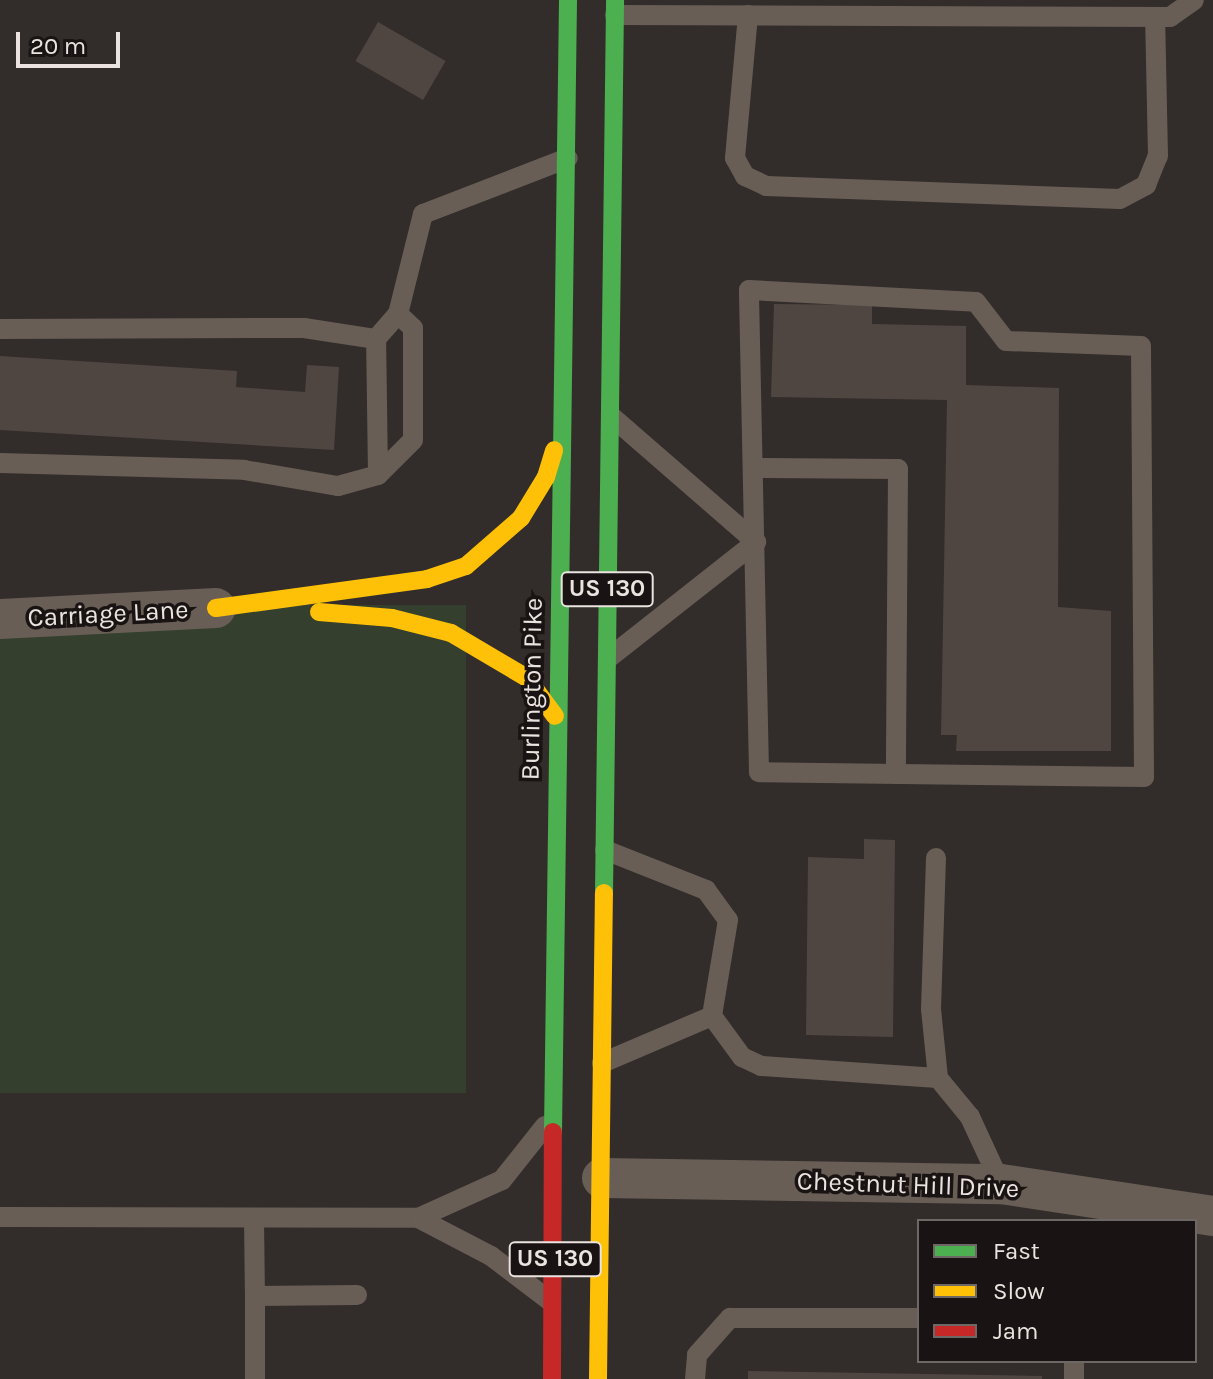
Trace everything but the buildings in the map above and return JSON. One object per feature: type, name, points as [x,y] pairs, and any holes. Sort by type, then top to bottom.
[{"type":"highway","name":"Burlington Pike","points":[[552,1379],[557,1108],[555,716],[565,413],[568,0]]},
{"type":"highway","name":"US 130","points":[[598,1379],[615,7]]},
{"type":"highway","points":[[216,608],[427,579],[466,566],[492,547],[536,496],[565,413]]},
{"type":"highway","points":[[216,608],[373,616],[432,626],[510,665],[541,694],[555,716]]},
{"type":"street","name":"Carriage Lane","points":[[0,619],[216,608]]},
{"type":"street","name":"Chestnut Hill Drive","points":[[602,1178],[1001,1184],[1081,1209],[1213,1216]]},
{"type":"lane","points":[[615,7],[748,15],[1170,17],[1194,0]]},
{"type":"lane","points":[[748,15],[735,158],[745,176],[766,186],[1120,199],[1146,185],[1158,156],[1155,17]]},
{"type":"lane","points":[[378,475],[376,339],[398,314],[423,214],[568,158]]},
{"type":"lane","points":[[749,290],[976,302],[1006,341],[1141,346],[1144,777],[759,772],[756,542],[749,290]]},
{"type":"lane","points":[[0,463],[244,470],[338,486],[378,475],[413,440],[413,328],[398,314]]},
{"type":"lane","points":[[0,329],[304,328],[376,339]]},
{"type":"lane","points":[[609,415],[756,542]]},
{"type":"lane","points":[[753,468],[898,469],[896,774]]},
{"type":"lane","points":[[607,659],[756,542]]},
{"type":"lane","points":[[605,850],[706,890],[728,920],[712,1016],[742,1057],[761,1066],[938,1078]]},
{"type":"lane","points":[[936,858],[931,1009],[938,1078],[970,1117],[1001,1184]]},
{"type":"lane","points":[[602,1063],[712,1016]]},
{"type":"lane","points":[[0,1217],[418,1218],[502,1180],[557,1108]]},
{"type":"lane","points":[[254,1218],[255,1379]]},
{"type":"lane","points":[[418,1218],[491,1256],[554,1304]]},
{"type":"lane","points":[[255,1296],[357,1295]]},
{"type":"lane","points":[[695,1379],[697,1355],[730,1318],[917,1318]]},
{"type":"green space","points":[[0,605],[466,605],[466,1093],[0,1093]]},
{"type":"traffic: fast","points":[[553,1132],[568,0]]},
{"type":"traffic: fast","points":[[604,893],[615,0]]},
{"type":"traffic: slow","points":[[216,608],[427,579],[466,566],[521,518],[546,477],[554,450]]},
{"type":"traffic: slow","points":[[319,612],[392,618],[451,633],[527,678],[555,716]]},
{"type":"traffic: slow","points":[[598,1379],[604,893]]},
{"type":"traffic: jam","points":[[552,1379],[553,1132]]}]
